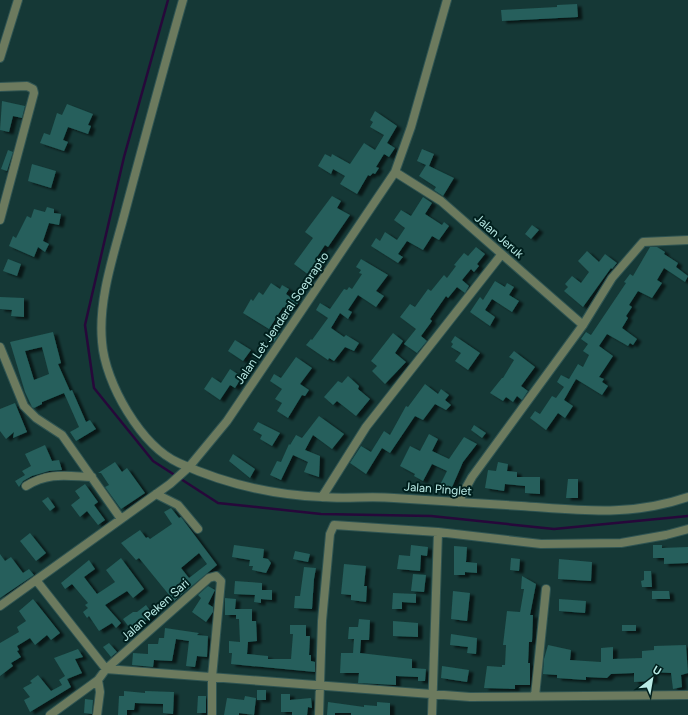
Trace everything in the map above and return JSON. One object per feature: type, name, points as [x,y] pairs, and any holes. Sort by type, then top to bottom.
[{"type":"street","points":[[0,58],[18,0]]},
{"type":"street","name":"Jalan Pinglet","points":[[184,0],[154,101],[103,300],[102,336],[104,357],[110,375],[123,403],[141,430],[165,455],[186,469],[230,482],[271,492],[322,498],[390,498],[593,512],[640,509],[666,505],[688,497]]},
{"type":"street","name":"Jalan Let Jenderal Soeprapto","points":[[0,606],[120,518],[170,484],[186,469],[227,421],[395,172],[411,127],[447,0]]},
{"type":"street","points":[[0,87],[27,86],[33,89],[34,93],[3,200],[0,220]]},
{"type":"street","name":"Jalan Jeruk","points":[[395,172],[441,201],[501,255],[583,325]]},
{"type":"street","points":[[458,502],[472,477],[583,325],[612,278],[643,242],[688,240]]},
{"type":"street","points":[[322,498],[366,427],[501,255]]},
{"type":"street","points":[[0,347],[24,406],[36,418],[62,435],[120,518]]},
{"type":"street","points":[[26,486],[39,478],[59,476],[92,477]]},
{"type":"street","points":[[156,494],[178,505],[198,529]]},
{"type":"street","points":[[319,715],[322,621],[331,527],[338,524],[438,532],[541,544],[621,543],[666,535],[688,529]]},
{"type":"street","points":[[432,715],[438,532]]},
{"type":"street","name":"Jalan Peken Sari","points":[[106,669],[209,578],[216,576],[221,581],[212,677]]},
{"type":"street","points":[[36,580],[106,669],[470,697],[688,695]]},
{"type":"street","points":[[535,696],[546,589]]},
{"type":"street","points":[[50,715],[98,680],[106,669]]},
{"type":"street","points":[[212,677],[212,715]]},
{"type":"street","points":[[97,715],[100,692],[98,680]]},
{"type":"building","points":[[577,4],[578,17],[502,21],[501,10],[557,7],[557,5]]},
{"type":"building","points":[[2,101],[25,106],[22,118],[13,116],[9,132],[0,130]]},
{"type":"building","points":[[67,104],[93,114],[88,125],[91,126],[88,134],[68,127],[63,140],[68,142],[64,151],[40,143],[44,133],[50,135],[57,113],[62,115]]},
{"type":"building","points":[[375,111],[397,126],[387,143],[395,148],[389,157],[384,154],[376,167],[379,168],[375,174],[373,173],[370,176],[368,175],[357,194],[340,184],[345,176],[333,169],[331,174],[318,166],[325,154],[331,157],[332,154],[350,164],[364,143],[375,150],[384,135],[370,127],[373,122],[370,120]]},
{"type":"building","points":[[422,149],[434,154],[429,166],[454,178],[443,196],[434,190],[436,187],[419,176],[426,165],[417,161]]},
{"type":"building","points":[[8,150],[13,152],[7,171],[1,169]]},
{"type":"building","points":[[32,164],[56,171],[51,188],[28,181]]},
{"type":"building","points":[[332,196],[341,201],[337,208],[350,215],[328,247],[325,245],[315,260],[322,265],[313,278],[294,264],[313,238],[305,232]]},
{"type":"building","points":[[423,197],[432,203],[425,214],[442,225],[444,222],[449,226],[439,240],[432,236],[423,250],[407,241],[398,254],[403,257],[398,263],[371,246],[376,238],[380,241],[385,232],[397,240],[405,228],[394,220],[401,210],[411,216]]},
{"type":"building","points":[[47,207],[54,209],[54,213],[61,214],[59,225],[49,223],[43,241],[49,244],[45,252],[38,247],[34,257],[9,246],[13,236],[16,238],[27,216],[31,218],[34,209],[45,212]]},
{"type":"building","points":[[532,225],[539,230],[531,239],[525,234]]},
{"type":"building","points":[[476,247],[485,254],[477,264],[479,266],[474,272],[471,269],[462,280],[469,286],[465,293],[457,287],[448,298],[446,296],[430,319],[432,321],[421,336],[427,341],[417,353],[404,344],[416,329],[400,317],[410,304],[415,307],[428,289],[431,291],[444,275],[447,278],[456,266],[454,265],[464,253],[468,256]]},
{"type":"building","points":[[650,247],[657,247],[665,252],[664,254],[678,263],[676,267],[688,276],[685,282],[664,268],[657,280],[662,283],[652,298],[638,291],[629,305],[632,307],[626,316],[628,318],[622,328],[637,339],[633,345],[630,343],[628,346],[607,334],[599,346],[613,356],[599,377],[604,379],[602,382],[608,386],[602,395],[576,379],[564,400],[573,406],[565,418],[558,413],[546,430],[530,418],[535,411],[540,414],[552,396],[556,398],[564,387],[557,382],[561,375],[569,379],[578,364],[583,367],[589,355],[583,351],[588,344],[581,339],[586,332],[591,335],[626,283],[624,282],[630,274],[633,276]]},
{"type":"building","points":[[587,251],[599,262],[605,254],[617,263],[612,269],[611,268],[583,307],[564,291],[568,287],[565,284],[572,276],[581,283],[589,272],[578,261]]},
{"type":"building","points":[[8,259],[21,264],[17,276],[3,271]]},
{"type":"building","points":[[361,259],[388,275],[376,291],[384,296],[376,307],[358,295],[348,310],[352,312],[348,319],[340,313],[331,328],[344,337],[346,335],[359,343],[354,351],[345,347],[334,361],[329,358],[328,360],[306,345],[311,339],[312,340],[328,318],[316,310],[320,303],[330,309],[344,289],[347,290],[349,287],[352,289],[362,274],[359,273],[361,270],[356,267]]},
{"type":"building","points":[[495,281],[505,287],[507,283],[514,287],[509,295],[519,301],[512,312],[492,299],[485,310],[495,317],[490,326],[470,312],[480,297],[483,300]]},
{"type":"building","points":[[271,283],[280,289],[282,285],[289,289],[286,294],[298,303],[294,309],[288,305],[285,308],[283,307],[269,329],[243,313],[251,299],[253,301],[259,292],[263,295]]},
{"type":"building","points":[[0,297],[24,298],[24,317],[11,316],[12,310],[0,309]]},
{"type":"building","points":[[271,328],[280,333],[274,342],[266,335]]},
{"type":"building","points":[[53,332],[61,363],[58,364],[70,391],[72,390],[86,422],[90,420],[96,429],[76,441],[70,432],[79,427],[64,393],[42,402],[42,404],[34,408],[32,407],[25,392],[10,342]],"holes":[[[42,347],[49,374],[34,380],[25,351]]]},
{"type":"building","points":[[393,333],[403,341],[395,353],[406,362],[385,384],[372,371],[377,366],[371,361]]},
{"type":"building","points":[[455,336],[480,353],[468,370],[455,361],[461,353],[451,347],[453,344],[451,342]]},
{"type":"building","points":[[235,340],[251,350],[243,361],[228,351]]},
{"type":"building","points":[[514,351],[535,367],[521,386],[528,391],[522,400],[517,396],[513,402],[506,397],[503,401],[490,393],[503,378],[514,360],[509,357]]},
{"type":"building","points":[[296,357],[312,368],[300,384],[309,390],[305,396],[302,395],[288,418],[277,411],[282,403],[275,399],[282,389],[270,381],[274,374],[281,378]]},
{"type":"building","points":[[230,369],[242,377],[235,388],[230,385],[220,400],[204,389],[212,377],[221,383]]},
{"type":"building","points":[[348,376],[359,386],[358,389],[370,399],[356,416],[337,401],[333,405],[324,397],[338,381],[342,383]]},
{"type":"building","points":[[425,384],[438,394],[441,389],[449,395],[445,400],[451,405],[446,410],[435,404],[423,420],[415,416],[390,453],[382,448],[366,474],[350,463],[361,446],[371,452],[384,431],[390,435],[406,406],[408,407]]},
{"type":"building","points":[[15,403],[27,432],[13,438],[14,432],[6,439],[0,431],[0,409]]},
{"type":"building","points":[[319,416],[344,434],[332,449],[313,435],[305,450],[320,456],[319,477],[304,472],[308,462],[293,455],[281,480],[270,475],[277,461],[281,462],[289,444],[290,445],[296,435],[302,438]]},
{"type":"building","points":[[258,422],[280,433],[272,446],[260,439],[262,435],[253,430]]},
{"type":"building","points":[[474,425],[486,433],[482,438],[471,430]]},
{"type":"building","points":[[429,434],[438,439],[432,451],[449,459],[464,437],[477,444],[463,462],[449,494],[438,489],[447,471],[432,464],[423,481],[414,476],[415,474],[400,466],[410,446],[420,451]]},
{"type":"building","points":[[45,445],[52,461],[59,460],[62,470],[49,471],[32,476],[23,481],[19,487],[15,481],[25,475],[22,471],[31,466],[25,454]]},
{"type":"building","points":[[233,454],[255,469],[250,478],[229,461]]},
{"type":"building","points":[[115,462],[122,472],[127,468],[145,493],[121,509],[105,487],[109,485],[101,473],[98,473]]},
{"type":"building","points":[[498,462],[508,464],[507,471],[517,472],[517,477],[540,477],[540,494],[525,493],[525,486],[505,484],[504,491],[485,488],[488,470],[496,471]]},
{"type":"building","points":[[568,479],[578,479],[578,498],[566,498]]},
{"type":"building","points":[[85,484],[98,502],[94,505],[105,520],[98,525],[87,511],[80,517],[71,505],[80,498],[75,491]]},
{"type":"building","points":[[48,497],[55,507],[50,511],[42,501]]},
{"type":"building","points":[[171,508],[179,518],[181,517],[217,565],[174,601],[139,558],[136,560],[121,543],[140,530],[146,538],[148,537],[150,539],[172,524],[164,512]],"holes":[[[199,553],[207,564],[189,578],[181,568]]]},
{"type":"building","points":[[30,533],[46,553],[36,561],[20,541]]},
{"type":"building","points":[[234,545],[264,549],[263,558],[268,559],[271,563],[266,573],[252,570],[253,566],[249,566],[250,560],[232,557]]},
{"type":"building","points":[[411,545],[428,547],[427,556],[421,555],[420,571],[397,569],[399,555],[410,556]]},
{"type":"building","points":[[653,545],[662,545],[662,548],[688,547],[688,563],[664,564],[664,558],[653,558]]},
{"type":"building","points":[[454,546],[467,547],[466,562],[477,563],[477,573],[465,572],[465,575],[454,575]]},
{"type":"building","points":[[295,551],[310,554],[308,562],[293,559]]},
{"type":"building","points":[[0,554],[5,561],[11,557],[23,573],[29,569],[34,575],[0,598]]},
{"type":"building","points":[[121,558],[144,589],[133,598],[127,591],[105,605],[121,623],[116,628],[112,623],[99,631],[89,616],[87,618],[83,612],[88,608],[85,605],[88,603],[72,584],[65,589],[61,583],[89,560],[95,569],[84,577],[97,594],[115,582],[106,570]]},
{"type":"building","points":[[511,558],[520,559],[519,571],[510,570]]},
{"type":"building","points":[[559,559],[592,562],[591,581],[558,579]]},
{"type":"building","points":[[344,564],[366,566],[364,586],[367,586],[366,602],[351,600],[351,595],[341,594]]},
{"type":"building","points":[[304,567],[316,568],[312,609],[294,608],[295,596],[300,596]]},
{"type":"building","points":[[644,571],[651,571],[652,587],[642,587],[641,581],[644,580]]},
{"type":"building","points":[[413,574],[426,575],[424,592],[411,591]]},
{"type":"building","points":[[522,576],[536,584],[530,615],[533,615],[532,642],[529,642],[528,663],[530,663],[530,685],[515,685],[515,689],[484,688],[487,666],[502,667],[502,665],[505,665],[506,645],[503,645],[507,611],[520,612],[524,589],[521,589]]},
{"type":"building","points":[[235,581],[262,583],[262,590],[272,590],[272,600],[261,599],[261,603],[254,602],[255,595],[234,594]]},
{"type":"building","points":[[208,586],[215,590],[208,604],[213,607],[213,612],[206,622],[192,612],[201,598],[198,595]]},
{"type":"building","points":[[453,591],[470,593],[467,621],[451,619]]},
{"type":"building","points":[[652,591],[669,591],[670,599],[652,599]]},
{"type":"building","points":[[393,593],[416,594],[416,603],[402,602],[402,609],[392,609]]},
{"type":"building","points":[[225,598],[236,599],[235,609],[252,609],[252,621],[256,621],[257,641],[248,642],[247,654],[268,656],[268,659],[291,659],[293,634],[290,634],[290,625],[306,625],[306,636],[310,636],[309,655],[311,655],[311,661],[315,662],[315,672],[231,664],[232,653],[229,653],[229,641],[240,642],[239,619],[236,619],[236,615],[225,615]]},
{"type":"building","points":[[33,599],[60,633],[51,640],[47,635],[35,645],[30,638],[17,646],[19,650],[17,651],[21,657],[11,663],[13,666],[0,676],[0,643],[19,632],[17,627],[26,621],[19,611]]},
{"type":"building","points":[[559,599],[586,601],[585,613],[559,611]]},
{"type":"building","points":[[146,605],[153,615],[132,631],[123,619],[133,612],[137,612]]},
{"type":"building","points":[[359,619],[370,620],[369,640],[361,640],[360,653],[412,659],[412,668],[426,669],[425,681],[418,681],[418,677],[396,676],[396,685],[358,683],[359,673],[340,673],[341,653],[353,653],[354,639],[348,639],[349,627],[358,627]]},
{"type":"building","points":[[393,621],[418,623],[418,637],[393,636]]},
{"type":"building","points":[[622,625],[636,625],[636,631],[622,631]]},
{"type":"building","points":[[165,628],[199,633],[197,635],[208,636],[207,657],[197,656],[195,667],[186,666],[189,641],[176,639],[172,661],[154,660],[153,667],[132,665],[133,653],[148,654],[148,644],[158,644],[159,638],[164,638]]},
{"type":"building","points":[[451,634],[477,638],[476,654],[467,653],[468,647],[450,645]]},
{"type":"building","points":[[109,643],[117,652],[111,657],[103,647]]},
{"type":"building","points":[[548,645],[571,650],[570,660],[601,662],[601,648],[613,647],[613,659],[642,658],[642,651],[654,650],[654,646],[686,645],[688,673],[681,675],[682,687],[673,689],[671,673],[653,672],[653,681],[634,682],[634,673],[611,674],[607,678],[586,677],[586,680],[557,678],[557,675],[543,674],[544,659]]},
{"type":"building","points":[[78,649],[83,657],[75,659],[82,673],[67,679],[71,687],[30,712],[24,700],[30,697],[23,688],[32,683],[30,681],[38,675],[51,691],[62,685],[59,680],[65,676],[54,658]]},
{"type":"building","points":[[442,666],[469,670],[467,682],[441,678]]},
{"type":"building","points":[[257,690],[266,690],[266,700],[257,700]]},
{"type":"building","points":[[124,691],[145,693],[145,691],[174,692],[173,714],[163,713],[163,704],[135,703],[134,710],[127,710],[127,715],[118,715],[119,696],[124,696]]},
{"type":"building","points":[[281,694],[290,694],[290,700],[311,698],[312,708],[308,707],[307,715],[292,715],[292,712],[281,712]]},
{"type":"building","points":[[198,696],[206,696],[206,713],[197,713]]},
{"type":"building","points":[[245,696],[256,698],[254,715],[239,713],[239,715],[224,715],[227,698],[244,700]]},
{"type":"building","points":[[85,699],[93,700],[92,714],[84,713]]},
{"type":"building","points":[[328,702],[364,707],[364,705],[377,706],[377,702],[390,703],[390,715],[351,715],[351,713],[335,713],[335,715],[327,715]]},
{"type":"waterway","points":[[168,0],[124,157],[85,325],[94,388],[153,461],[218,503],[321,514],[431,516],[554,529],[688,516]]}]
